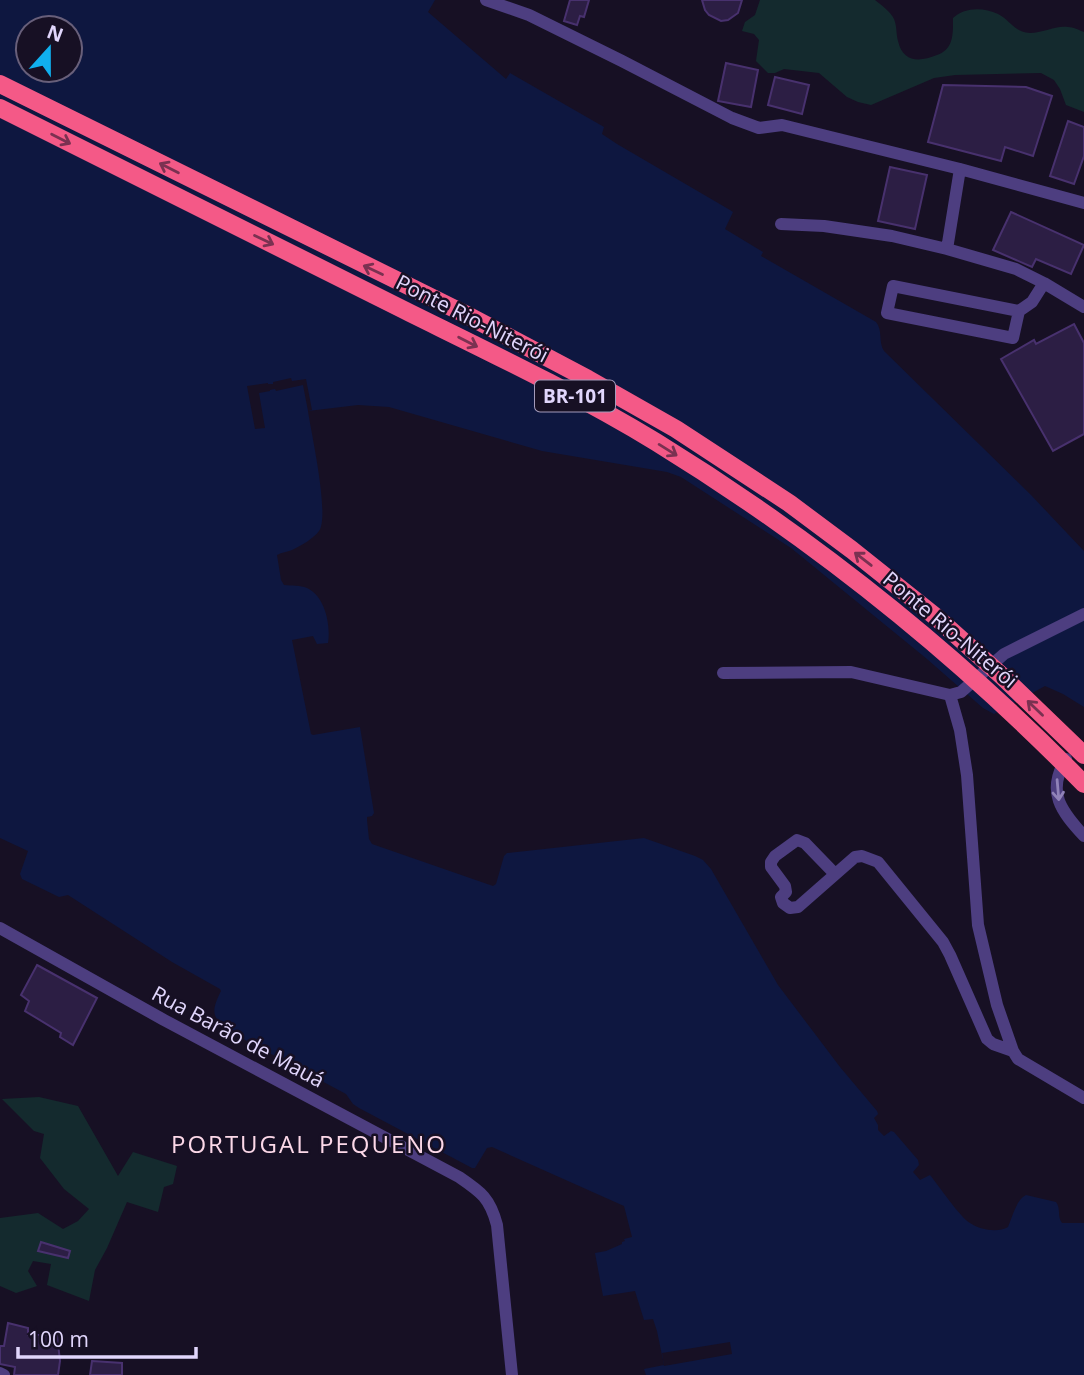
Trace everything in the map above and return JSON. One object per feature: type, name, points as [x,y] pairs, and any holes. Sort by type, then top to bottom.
[{"type":"highway","name":"Ponte Rio-Niterói","points":[[0,84],[465,314],[676,429],[789,503],[926,609],[1002,676],[1084,755]]},
{"type":"highway","name":"Ponte Rio-Niterói","points":[[0,108],[476,346],[655,441],[772,518],[920,632],[1030,729],[1084,784]]},
{"type":"street","points":[[486,0],[529,15],[732,118],[759,128],[782,125],[1084,203]]},
{"type":"street","points":[[947,249],[960,169]]},
{"type":"street","points":[[781,224],[892,236],[947,249],[1016,269],[1084,307]]},
{"type":"street","points":[[1018,311],[1013,338],[887,313],[893,286],[1018,311],[1032,302],[1044,283]]},
{"type":"street","points":[[956,694],[1004,654],[1084,614]]},
{"type":"street","points":[[723,673],[851,672],[956,694]]},
{"type":"street","points":[[956,694],[967,775],[978,925],[997,1005],[1018,1059],[1084,1098]]},
{"type":"street","points":[[1084,748],[1066,760],[1056,786],[1057,798],[1065,813],[1084,836]]},
{"type":"street","points":[[835,874],[804,843],[797,840],[771,862],[771,867],[786,886],[786,892],[781,897],[783,903],[790,908],[798,907],[855,857],[862,856],[878,862],[943,942],[986,1039],[1013,1051]]},
{"type":"street","name":"Rua Barão de Mauá","points":[[0,928],[164,1020],[459,1178],[483,1195],[494,1211],[499,1238],[512,1375]]},
{"type":"green space","points":[[760,0],[875,0],[894,19],[900,48],[913,59],[924,59],[947,49],[952,35],[953,18],[969,10],[992,12],[1002,16],[1016,28],[1030,33],[1063,27],[1076,29],[1084,32],[1084,112],[1066,105],[1054,80],[1041,73],[934,78],[871,105],[847,97],[819,73],[784,69],[768,73],[756,61],[759,40],[754,34],[742,31],[745,22],[755,15]]},
{"type":"green space","points":[[39,1097],[78,1106],[118,1176],[133,1152],[177,1166],[173,1184],[164,1187],[158,1212],[127,1202],[95,1270],[89,1301],[47,1285],[51,1264],[33,1261],[28,1271],[37,1286],[16,1293],[0,1286],[0,1218],[38,1213],[63,1229],[78,1221],[89,1209],[64,1189],[40,1158],[44,1134],[34,1131],[2,1099]]},
{"type":"water","points":[[0,0],[435,0],[428,12],[506,79],[510,73],[604,127],[602,134],[617,144],[733,212],[725,229],[763,252],[761,256],[876,322],[884,351],[1031,495],[1084,551],[1084,707],[1045,686],[994,714],[983,708],[791,548],[681,477],[667,472],[542,451],[389,407],[358,405],[308,411],[321,492],[322,522],[319,531],[311,539],[277,555],[284,585],[304,587],[313,592],[322,604],[329,628],[328,643],[317,644],[313,636],[292,640],[311,734],[360,727],[374,813],[367,817],[372,844],[493,886],[507,853],[644,838],[703,860],[711,869],[778,985],[877,1111],[878,1114],[874,1118],[878,1130],[884,1136],[894,1132],[918,1160],[919,1165],[913,1172],[920,1180],[930,1175],[965,1219],[984,1229],[999,1230],[1008,1227],[1017,1204],[1026,1195],[1056,1202],[1062,1223],[1084,1223],[1084,1375],[646,1375],[644,1369],[664,1365],[653,1319],[644,1320],[635,1291],[603,1296],[595,1253],[606,1251],[632,1237],[624,1206],[492,1147],[487,1148],[475,1168],[472,1168],[359,1108],[346,1094],[232,1033],[215,1015],[220,989],[172,962],[68,895],[59,897],[22,879],[20,874],[28,851],[0,838]]},
{"type":"pier","points":[[291,378],[292,381],[306,379],[312,410],[308,411],[303,385],[259,393],[265,428],[255,429],[247,386],[273,384]]},
{"type":"pier","points":[[730,1342],[732,1354],[664,1366],[662,1353]]},
{"type":"building","points":[[570,0],[589,0],[584,17],[580,16],[577,25],[564,21]]},
{"type":"building","points":[[702,0],[742,0],[738,13],[721,21],[709,15]]},
{"type":"building","points":[[726,63],[758,70],[751,107],[718,101]]},
{"type":"building","points":[[775,77],[809,85],[802,114],[768,105]]},
{"type":"building","points":[[943,85],[1026,87],[1052,96],[1033,156],[1005,147],[1001,161],[928,142]]},
{"type":"building","points":[[1068,121],[1084,127],[1084,156],[1074,184],[1050,176]]},
{"type":"building","points":[[890,167],[927,175],[915,229],[878,221]]},
{"type":"building","points":[[1011,212],[1084,245],[1071,274],[1036,259],[1032,267],[993,250]]},
{"type":"building","points":[[1074,324],[1084,343],[1084,434],[1053,451],[1001,359],[1034,340],[1036,344]]},
{"type":"building","points":[[37,965],[97,998],[73,1045],[60,1037],[61,1033],[25,1011],[29,1001],[21,995]]},
{"type":"building","points":[[41,1242],[70,1251],[68,1258],[38,1251]]},
{"type":"building","points":[[8,1323],[28,1328],[28,1335],[57,1335],[60,1361],[58,1375],[14,1375],[15,1367],[0,1364],[0,1346],[4,1346]]},
{"type":"building","points":[[92,1361],[122,1363],[122,1375],[90,1375]]},
{"type":"district","name":"PORTUGAL PEQUENO","points":[[309,1145]]}]
